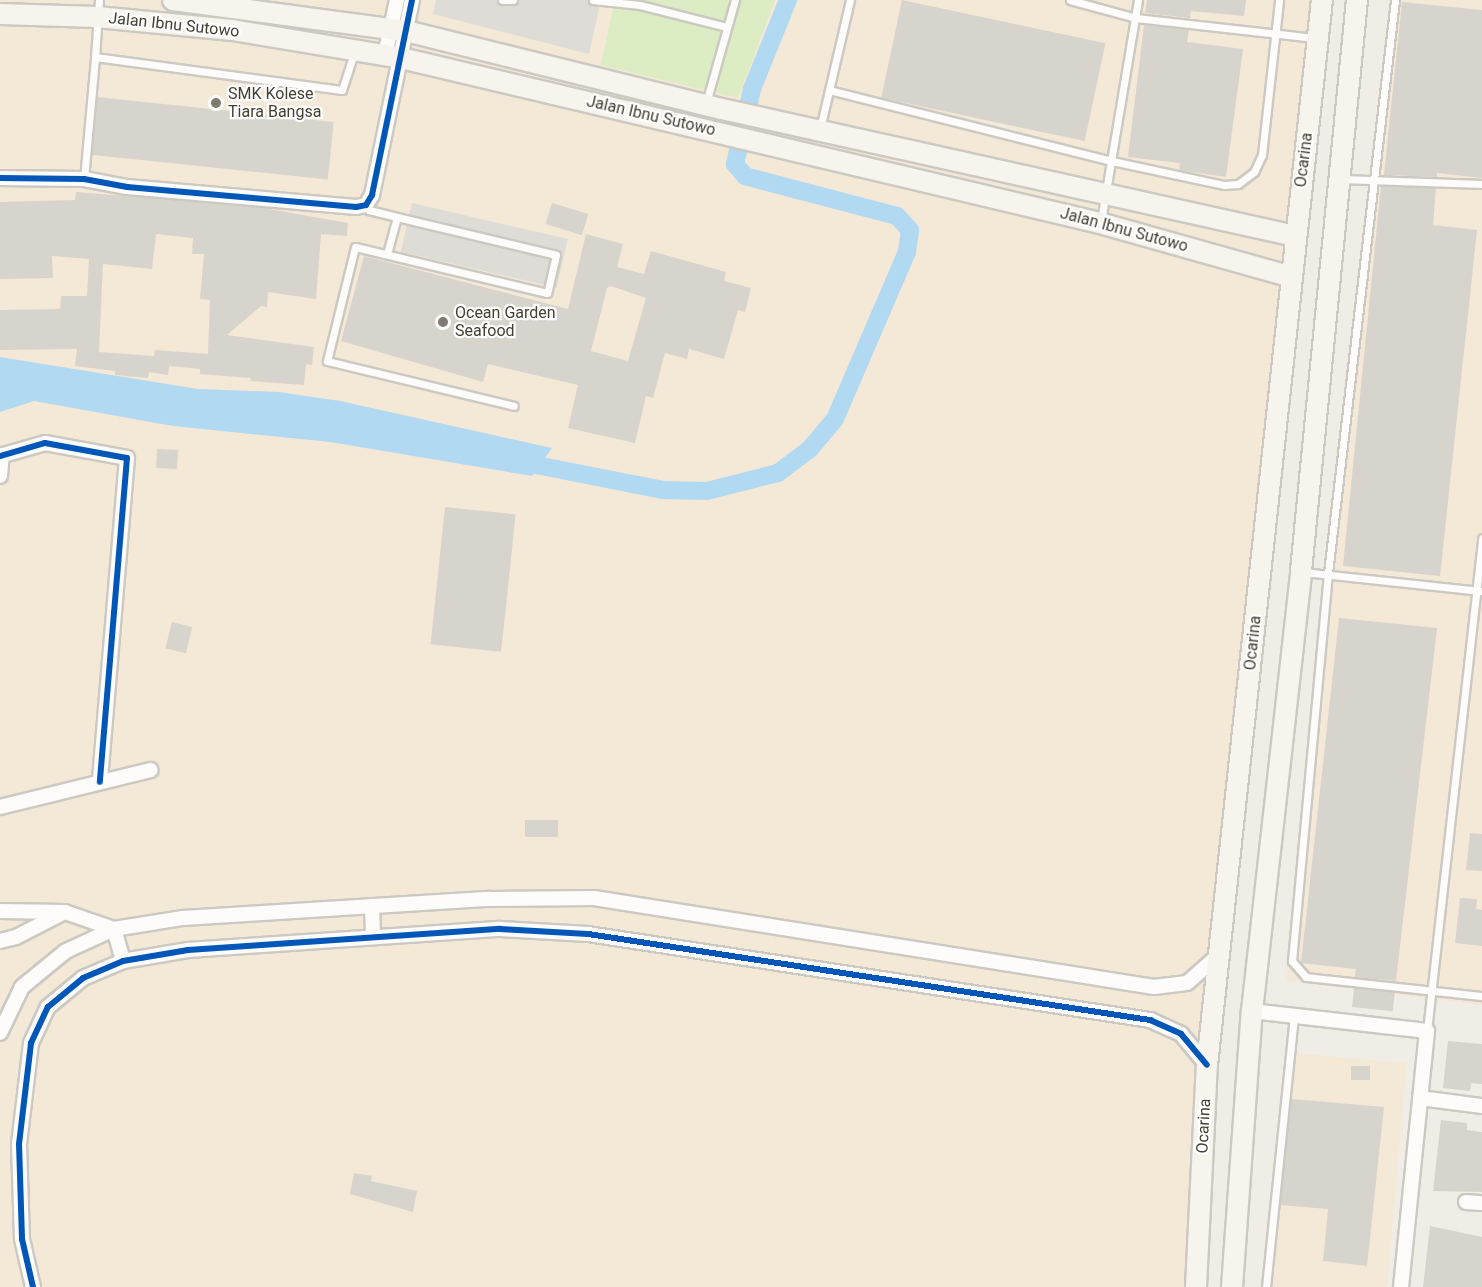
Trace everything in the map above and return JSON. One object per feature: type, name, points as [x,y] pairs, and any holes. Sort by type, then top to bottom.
[{"type":"main road","name":"Jalan Ibnu Sutowo","points":[[173,0],[399,30],[777,122],[1294,236]]},
{"type":"main road","name":"Ocarina","points":[[1196,1287],[1207,1065],[1221,953],[1292,277],[1294,236],[1322,0]]},
{"type":"main road","points":[[1232,1287],[1252,1011],[1301,571],[1357,0]]},
{"type":"main road","name":"Jalan Ibnu Sutowo","points":[[0,14],[98,9],[393,57],[719,131],[1100,223],[1292,277]]},
{"type":"street","points":[[397,0],[399,30]]},
{"type":"street","points":[[0,178],[84,179],[138,188],[366,205],[372,195],[399,30],[412,0]]},
{"type":"street","points":[[0,476],[1,455],[45,443],[127,458],[100,782]]},
{"type":"street","points":[[0,807],[151,770]]},
{"type":"street","points":[[0,1033],[22,987],[66,951],[114,930],[183,918],[489,898],[594,898],[1154,987],[1187,983],[1221,953]]},
{"type":"street","points":[[372,906],[373,937]]},
{"type":"street","points":[[0,911],[65,912],[114,930]]},
{"type":"street","points":[[0,940],[16,937],[65,912]]},
{"type":"street","points":[[33,1287],[22,1239],[19,1144],[31,1043],[48,1007],[83,978],[123,961],[188,950],[500,928],[588,934],[1150,1020],[1181,1034],[1207,1065]]},
{"type":"street","points":[[114,930],[123,961]]},
{"type":"street","points":[[1252,1011],[1427,1031],[1401,1287]]},
{"type":"street","points":[[1420,1098],[1482,1106]]},
{"type":"street","points":[[1466,1202],[1482,1203]]},
{"type":"lane","points":[[502,0],[513,0]]},
{"type":"lane","points":[[592,0],[640,5],[726,27]]},
{"type":"lane","points":[[714,107],[726,27],[735,0]]},
{"type":"lane","points":[[819,131],[850,0]]},
{"type":"lane","points":[[1070,0],[1136,18],[1318,39]]},
{"type":"lane","points":[[1100,223],[1136,18],[1137,0]]},
{"type":"lane","points":[[829,90],[1112,161],[1224,184],[1238,184],[1254,172],[1262,155],[1279,0]]},
{"type":"lane","points":[[1395,0],[1328,573],[1292,961],[1306,976],[1431,988],[1482,996]]},
{"type":"lane","points":[[84,179],[98,9]]},
{"type":"lane","points":[[95,57],[342,90],[355,50]]},
{"type":"lane","points":[[1338,179],[1482,184]]},
{"type":"lane","points":[[366,205],[397,217],[556,255],[547,293],[355,247],[327,361],[514,406]]},
{"type":"lane","points":[[387,254],[397,217]]},
{"type":"lane","points":[[1427,1031],[1479,591],[1482,538]]},
{"type":"lane","points":[[1301,571],[1479,591]]},
{"type":"lane","points":[[1266,1287],[1294,1015]]},
{"type":"shaded area","points":[[0,0],[1322,0],[1221,953],[1196,1287],[0,1287]]},
{"type":"shaded area","points":[[436,0],[601,0],[589,54],[433,14]]},
{"type":"shaded area","points":[[1398,0],[1482,0],[1482,1005],[1286,981]]},
{"type":"shaded area","points":[[412,203],[568,239],[557,288],[401,252]]},
{"type":"shaded area","points":[[1290,1053],[1407,1063],[1387,1287],[1270,1287]]},
{"type":"green space","points":[[615,0],[775,0],[738,98],[601,65]]},
{"type":"water","points":[[0,357],[198,389],[279,392],[340,401],[552,448],[532,476],[330,442],[173,426],[34,401],[0,412]]},
{"type":"building","points":[[902,0],[1105,43],[1085,141],[881,98]]},
{"type":"building","points":[[1147,0],[1246,0],[1244,16],[1191,11],[1190,18],[1145,13]]},
{"type":"building","points":[[1402,2],[1482,10],[1482,178],[1437,173],[1437,177],[1384,175]]},
{"type":"building","points":[[1144,25],[1189,30],[1187,42],[1243,49],[1226,177],[1179,170],[1180,163],[1128,157]]},
{"type":"building","points":[[97,97],[334,122],[328,180],[91,155]]},
{"type":"building","points":[[1381,186],[1436,188],[1433,225],[1477,230],[1440,576],[1343,566]]},
{"type":"building","points":[[76,192],[258,207],[348,223],[347,236],[321,234],[316,299],[268,292],[267,307],[261,306],[227,335],[314,347],[312,365],[306,364],[304,385],[200,374],[200,369],[169,366],[168,375],[149,372],[148,378],[115,375],[115,371],[75,366],[77,349],[0,350],[0,310],[60,309],[61,296],[87,296],[89,259],[52,256],[53,278],[0,279],[0,202],[75,200]],"holes":[[[156,234],[193,238],[192,254],[204,254],[200,299],[210,300],[208,354],[155,350],[154,356],[99,352],[103,264],[152,269]]]},
{"type":"building","points":[[552,203],[588,214],[582,235],[546,224]]},
{"type":"building","points":[[586,234],[623,244],[617,267],[644,274],[651,251],[726,272],[724,281],[751,288],[745,312],[738,310],[724,359],[689,349],[687,359],[665,353],[653,398],[646,396],[635,443],[568,428],[578,385],[488,364],[483,382],[341,341],[364,256],[568,309]],"holes":[[[611,286],[646,298],[628,361],[591,351],[607,288]]]},
{"type":"building","points":[[157,449],[178,450],[177,469],[156,468]]},
{"type":"building","points":[[445,507],[516,514],[501,652],[431,644]]},
{"type":"building","points":[[1339,618],[1437,628],[1396,981],[1355,977],[1356,969],[1301,963]]},
{"type":"building","points":[[172,622],[192,627],[186,653],[165,648]]},
{"type":"building","points":[[525,820],[558,820],[558,837],[525,837]]},
{"type":"building","points":[[1470,833],[1482,834],[1482,871],[1466,870]]},
{"type":"building","points":[[1460,898],[1477,899],[1476,909],[1482,910],[1482,946],[1455,943]]},
{"type":"building","points":[[1354,988],[1395,992],[1393,1011],[1352,1007]]},
{"type":"building","points":[[1448,1041],[1482,1044],[1482,1084],[1471,1083],[1470,1091],[1443,1088]]},
{"type":"building","points":[[1351,1066],[1370,1066],[1370,1080],[1351,1080]]},
{"type":"building","points":[[1291,1099],[1384,1107],[1367,1266],[1323,1261],[1328,1209],[1280,1205]]},
{"type":"building","points":[[1441,1120],[1467,1123],[1467,1130],[1482,1132],[1482,1192],[1433,1191]]},
{"type":"building","points":[[354,1173],[372,1176],[371,1181],[417,1191],[413,1212],[350,1194]]},
{"type":"building","points":[[1430,1226],[1482,1237],[1482,1287],[1423,1287]]},
{"type":"waterway","points":[[516,461],[662,490],[707,491],[778,473],[809,450],[835,419],[907,252],[910,230],[897,216],[745,176],[735,164],[752,89],[788,0]]},
{"type":"cycle path","points":[[0,178],[84,179],[127,187],[356,207],[366,205],[372,195],[412,0]]},
{"type":"cycle path","points":[[0,456],[45,443],[127,458],[100,782]]},
{"type":"cycle path","points":[[33,1287],[22,1239],[19,1144],[31,1043],[48,1007],[83,978],[123,961],[188,950],[500,929],[588,934],[1150,1020],[1181,1034],[1207,1065]]},
{"type":"place","name":"SMK Kolese Tiara Bangsa","points":[[216,103]]},
{"type":"place","name":"Ocean Garden Seafood","points":[[443,322]]}]
